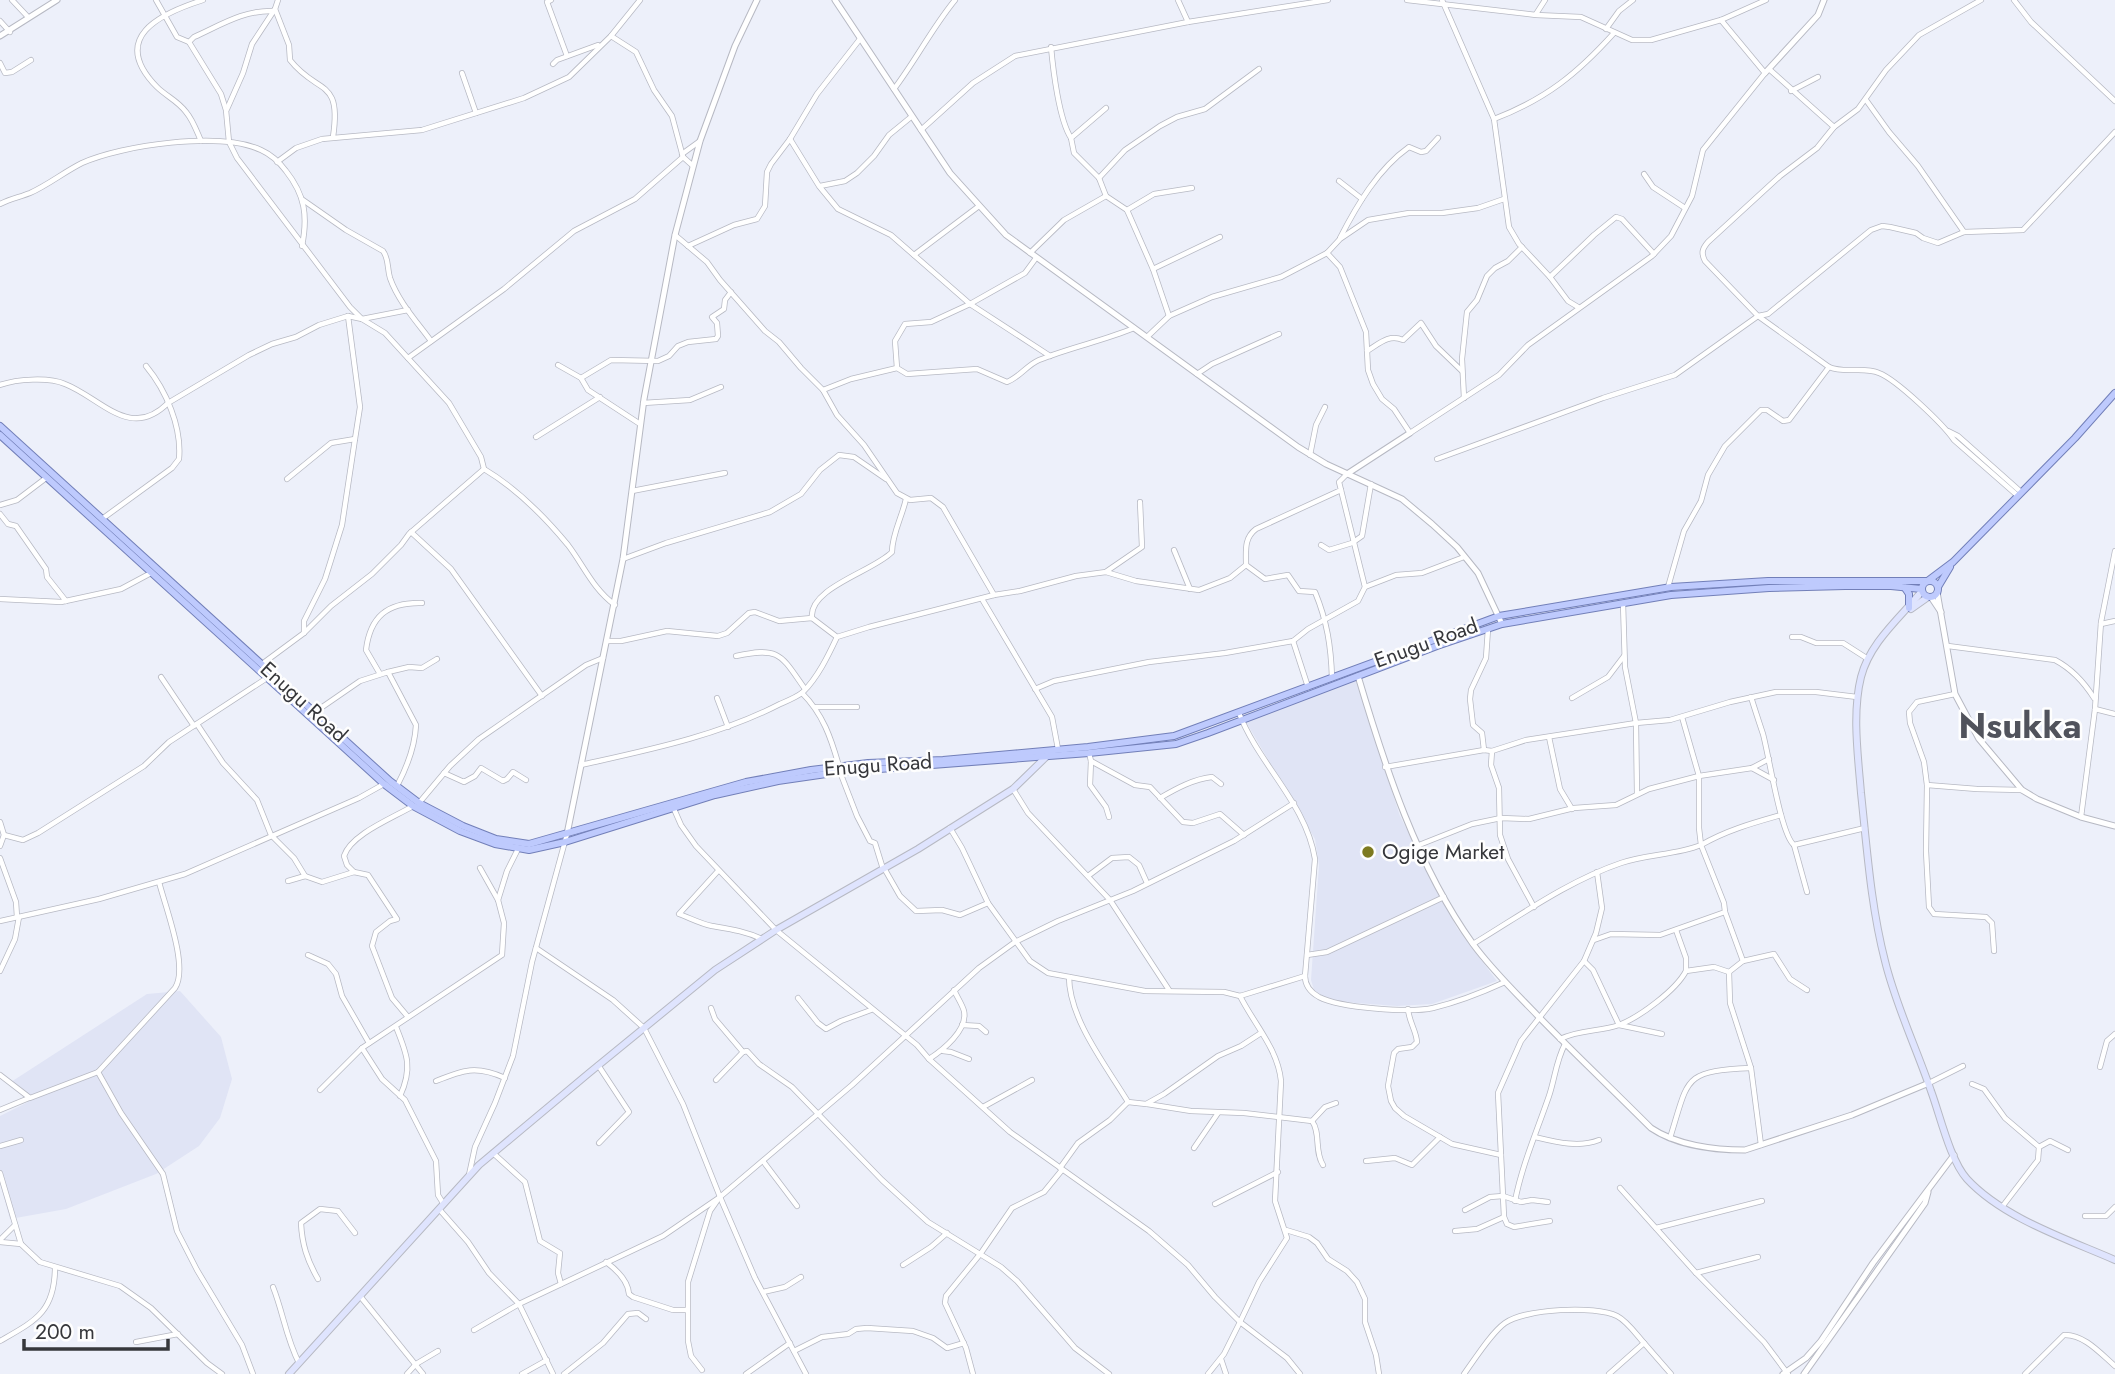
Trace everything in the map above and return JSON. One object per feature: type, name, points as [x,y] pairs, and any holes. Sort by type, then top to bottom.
[{"type":"main road","points":[[1903,615],[1930,592],[1953,562],[2115,393]]},
{"type":"main road","name":"Enugu Road","points":[[0,426],[416,805],[496,839],[528,844],[566,838],[746,782],[839,769],[1048,753],[1058,749],[1174,736],[1241,717],[1308,687],[1499,616],[1667,588],[1768,581],[1928,581]]},
{"type":"main road","points":[[0,435],[384,784],[470,835],[495,844],[530,850],[746,788],[839,769]]},
{"type":"main road","points":[[1928,581],[1953,562]]},
{"type":"main road","points":[[1928,581],[1935,582],[1930,592],[1909,608],[1878,642],[1861,678],[1858,697],[1857,725],[1865,828],[1885,960],[1904,1023],[1954,1155],[1966,1178],[2002,1207],[2034,1226],[2115,1260]]},
{"type":"main road","points":[[1928,581],[1930,592]]},
{"type":"main road","points":[[289,1374],[469,1176],[598,1065],[715,970],[776,930],[884,869],[1013,789],[1048,753],[1088,753],[1176,744],[1241,717],[1502,624],[1671,595],[1769,588],[1905,588],[1930,592]]},
{"type":"main road","points":[[1905,588],[1909,594],[1909,608]]},
{"type":"street","points":[[12,0],[28,17]]},
{"type":"street","points":[[0,36],[57,0]]},
{"type":"street","points":[[156,0],[177,37],[189,42],[221,94],[226,110],[229,142],[237,158],[302,247],[362,319],[385,333],[449,403],[481,457],[484,469],[506,482],[533,506],[569,546],[597,590],[615,605]]},
{"type":"street","points":[[201,141],[187,112],[151,80],[136,51],[139,40],[151,24],[203,0]]},
{"type":"street","points":[[226,110],[243,74],[252,44],[278,0]]},
{"type":"street","points":[[277,162],[296,148],[333,137],[347,139],[422,131],[524,98],[569,77],[611,36],[640,0]]},
{"type":"street","points":[[469,1176],[475,1147],[505,1078],[519,1031],[536,948],[566,838],[615,605],[643,403],[692,165],[735,46],[757,0]]},
{"type":"street","points":[[835,0],[950,173],[1006,234],[1310,454],[1402,499],[1432,524],[1478,573],[1502,624]]},
{"type":"street","points":[[894,90],[917,59],[936,24],[955,0]]},
{"type":"street","points":[[1178,0],[1188,22]]},
{"type":"street","points":[[920,130],[973,83],[1015,55],[1188,22],[1328,0]]},
{"type":"street","points":[[1407,0],[1443,2],[1536,15],[1581,17],[1632,40],[1651,40],[1721,20],[1766,0]]},
{"type":"street","points":[[1536,15],[1545,0]]},
{"type":"street","points":[[1605,29],[1619,11],[1633,0]]},
{"type":"street","points":[[1365,587],[1339,482],[1347,474],[1499,375],[1528,345],[1654,254],[1671,236],[1692,196],[1703,150],[1767,71],[1818,15],[1824,0]]},
{"type":"street","points":[[1981,0],[1919,35],[1886,71],[1866,100],[1834,127],[1817,148],[1780,176],[1708,242],[1703,250],[1705,261],[1758,316],[1829,367],[1842,371],[1879,373],[1917,402],[1948,431],[1958,436],[2020,494]]},
{"type":"street","points":[[2014,0],[2031,22],[2115,101]]},
{"type":"street","points":[[548,1],[567,56]]},
{"type":"street","points":[[1443,2],[1494,119],[1510,227],[1522,247],[1568,301],[1578,307]]},
{"type":"street","points":[[189,42],[194,37],[239,16],[274,10]]},
{"type":"street","points":[[274,10],[289,45],[290,60],[331,93],[336,120],[333,137]]},
{"type":"street","points":[[1721,20],[1767,71],[1834,127]]},
{"type":"street","points":[[0,21],[10,32]]},
{"type":"street","points":[[1494,119],[1527,106],[1573,76],[1614,33]]},
{"type":"street","points":[[611,36],[636,52],[654,89],[672,116],[683,156],[692,165]]},
{"type":"street","points":[[688,246],[734,225],[757,219],[765,205],[767,172],[771,164],[790,139],[817,93],[860,39]]},
{"type":"street","points":[[553,64],[602,43]]},
{"type":"street","points":[[1051,47],[1058,96],[1067,132],[1077,156],[1099,178],[1105,196],[1127,210],[1153,269],[1169,316]]},
{"type":"street","points":[[0,63],[5,73],[12,72],[31,60]]},
{"type":"street","points":[[1099,178],[1133,144],[1177,117],[1205,109],[1259,69]]},
{"type":"street","points":[[462,73],[476,113]]},
{"type":"street","points":[[1791,90],[1818,77]]},
{"type":"street","points":[[1866,100],[1918,166],[1964,232]]},
{"type":"street","points":[[1071,138],[1106,108]]},
{"type":"street","points":[[819,186],[845,181],[857,173],[889,135],[911,117]]},
{"type":"street","points":[[1437,459],[1603,398],[1675,375],[1758,316],[1768,314],[1871,230],[1882,226],[1890,227],[1916,233],[1938,243],[1964,232],[2023,230],[2115,132]]},
{"type":"street","points":[[1340,239],[1362,199],[1396,156],[1409,147],[1421,152],[1426,151],[1438,138]]},
{"type":"street","points":[[790,139],[819,186],[838,209],[891,235],[970,304],[1051,356]]},
{"type":"street","points":[[0,204],[30,193],[83,163],[154,145],[201,141],[229,142],[261,150],[277,162],[296,184],[307,217],[302,247]]},
{"type":"street","points":[[408,358],[504,289],[574,231],[635,199],[700,141]]},
{"type":"street","points":[[1644,174],[1653,187],[1685,208]]},
{"type":"street","points":[[1339,181],[1362,199]]},
{"type":"street","points":[[1127,210],[1154,194],[1192,188]]},
{"type":"street","points":[[1030,253],[1064,220],[1105,196]]},
{"type":"street","points":[[1147,337],[1169,316],[1212,296],[1281,277],[1327,253],[1340,239],[1368,220],[1409,213],[1442,213],[1478,208],[1504,199]]},
{"type":"street","points":[[302,200],[383,251],[387,256],[390,278],[408,310],[431,341]]},
{"type":"street","points":[[914,255],[979,206]]},
{"type":"street","points":[[1550,277],[1616,217],[1622,219],[1654,254]]},
{"type":"street","points":[[676,235],[707,262],[731,292],[823,390],[837,415],[881,467],[897,492],[906,499],[931,498],[939,503],[994,595]]},
{"type":"street","points":[[1153,269],[1220,237]]},
{"type":"street","points":[[1464,398],[1462,371],[1467,312],[1477,300],[1487,275],[1508,261],[1522,247]]},
{"type":"street","points":[[1327,253],[1340,267],[1366,332],[1368,370],[1373,384],[1410,433]]},
{"type":"street","points":[[897,368],[895,341],[905,324],[931,322],[970,304],[1025,273],[1036,258]]},
{"type":"street","points":[[581,378],[611,360],[663,359],[678,346],[688,342],[717,338],[717,323],[712,317],[724,309],[725,300],[731,292]]},
{"type":"street","points":[[1568,301],[1568,315]]},
{"type":"street","points":[[0,385],[51,380],[71,387],[126,418],[142,417],[162,408],[249,355],[348,316],[362,319],[408,310]]},
{"type":"street","points":[[1766,322],[1768,314]]},
{"type":"street","points":[[304,632],[304,621],[325,579],[342,525],[360,407],[348,316]]},
{"type":"street","points":[[1366,351],[1389,338],[1403,340],[1421,323],[1436,346],[1462,371]]},
{"type":"street","points":[[823,390],[851,379],[897,368],[907,374],[981,369],[1007,382],[1037,361],[1083,343],[1107,339],[1134,328]]},
{"type":"street","points":[[1197,374],[1212,364],[1279,334]]},
{"type":"street","points":[[558,365],[581,378],[587,390],[640,424]]},
{"type":"street","points":[[102,519],[172,468],[179,459],[177,425],[168,403],[146,366]]},
{"type":"street","points":[[1667,588],[1684,531],[1701,501],[1708,475],[1725,446],[1760,410],[1767,410],[1783,421],[1789,420],[1829,367]]},
{"type":"street","points":[[643,403],[690,400],[721,387]]},
{"type":"street","points":[[536,437],[600,397]]},
{"type":"street","points":[[1310,454],[1316,425],[1325,407]]},
{"type":"street","points":[[287,479],[331,443],[355,439]]},
{"type":"street","points":[[623,559],[666,542],[770,512],[801,494],[820,470],[839,455],[844,454],[865,463],[890,482]]},
{"type":"street","points":[[865,463],[871,461],[872,456]]},
{"type":"street","points":[[874,470],[881,467]]},
{"type":"street","points":[[262,664],[372,574],[411,532],[484,469]]},
{"type":"street","points":[[631,491],[725,473]]},
{"type":"street","points":[[0,505],[17,500],[46,478]]},
{"type":"street","points":[[1321,545],[1328,551],[1352,543],[1364,533],[1371,484]]},
{"type":"street","points":[[1246,565],[1246,543],[1251,533],[1341,490]]},
{"type":"street","points":[[812,618],[812,607],[821,596],[892,552],[893,539],[906,499]]},
{"type":"street","points":[[1106,572],[1142,547],[1140,502]]},
{"type":"street","points":[[0,514],[8,524],[16,526],[46,569],[47,577],[66,601]]},
{"type":"street","points":[[411,532],[451,569],[542,696]]},
{"type":"street","points":[[1174,551],[1190,589]]},
{"type":"street","points":[[2081,817],[2095,709],[2101,624],[2115,551]]},
{"type":"street","points":[[1035,689],[1054,681],[1137,664],[1293,641],[1358,601],[1365,587],[1396,575],[1422,573],[1464,557]]},
{"type":"street","points":[[581,765],[653,749],[728,727],[766,712],[803,691],[827,660],[837,637],[869,627],[994,595],[1076,576],[1106,572],[1136,581],[1199,590],[1230,578],[1246,565]]},
{"type":"street","points":[[1246,565],[1265,579],[1288,575],[1299,591],[1314,591],[1326,619],[1333,664],[1332,678]]},
{"type":"street","points":[[0,599],[66,601],[121,589],[151,573]]},
{"type":"street","points":[[1930,592],[1941,612],[1955,694],[1979,738],[2022,790],[2081,817],[2115,826]]},
{"type":"street","points":[[982,599],[1052,717],[1058,749]]},
{"type":"street","points":[[380,674],[366,650],[371,624],[385,611],[404,603],[422,603]]},
{"type":"street","points":[[1623,603],[1624,655],[1636,723],[1637,794]]},
{"type":"street","points":[[607,641],[621,641],[667,631],[718,636],[727,633],[750,613],[755,612],[779,621],[812,618],[837,637]]},
{"type":"street","points":[[2101,624],[2115,621]]},
{"type":"street","points":[[1485,750],[1482,733],[1473,725],[1470,699],[1471,690],[1486,657],[1488,629]]},
{"type":"street","points":[[1792,637],[1801,637],[1816,643],[1843,643],[1868,659]]},
{"type":"street","points":[[1293,641],[1308,687]]},
{"type":"street","points":[[1948,646],[2055,660],[2083,682],[2095,699]]},
{"type":"street","points":[[736,656],[758,651],[777,654],[785,661],[816,707],[831,738],[857,817],[870,841],[875,843],[884,869],[900,896],[916,911],[942,910],[960,915],[988,904]]},
{"type":"street","points":[[1572,698],[1608,677],[1624,655]]},
{"type":"street","points":[[354,872],[347,865],[344,856],[348,847],[378,825],[416,805],[479,739],[586,665],[603,658]]},
{"type":"street","points":[[315,712],[360,681],[409,667],[422,668],[438,659]]},
{"type":"street","points":[[388,672],[416,725],[416,735],[397,787]]},
{"type":"street","points":[[1358,676],[1385,767],[1444,897],[1473,944],[1504,982],[1651,1128],[1670,1138],[1728,1150],[1745,1150],[1852,1115],[1963,1066]]},
{"type":"street","points":[[162,677],[223,763],[257,800],[271,835],[294,858],[305,876]]},
{"type":"street","points":[[4,835],[23,840],[37,833],[144,766],[169,742],[267,678]]},
{"type":"street","points":[[2083,682],[2096,682]]},
{"type":"street","points":[[1385,767],[1492,751],[1526,740],[1670,720],[1776,692],[1816,692],[1858,697]]},
{"type":"street","points":[[1955,694],[1917,702],[1909,712],[1910,723],[1924,762],[1927,785],[1926,851],[1931,911],[1934,914],[1990,919],[1994,951]]},
{"type":"street","points":[[1751,697],[1775,780],[1781,815],[1790,842],[1794,845],[1807,892]]},
{"type":"street","points":[[717,698],[728,727]]},
{"type":"street","points":[[816,707],[857,707]]},
{"type":"street","points":[[2095,709],[2115,714]]},
{"type":"street","points":[[1241,717],[1259,751],[1294,803],[1312,841],[1315,859],[1305,976],[1305,982],[1312,992],[1330,1001],[1379,1009],[1429,1009],[1455,1002],[1504,982]]},
{"type":"street","points":[[1682,717],[1699,776],[1701,845],[1743,961]]},
{"type":"street","points":[[1549,737],[1560,789],[1572,808]]},
{"type":"street","points":[[1492,751],[1491,765],[1499,788],[1500,835],[1508,859],[1534,907]]},
{"type":"street","points":[[1088,753],[1091,761],[1090,785],[1106,807],[1109,817]]},
{"type":"street","points":[[1419,845],[1472,824],[1501,818],[1529,819],[1572,808],[1616,805],[1637,794],[1699,776],[1752,768],[1769,759]]},
{"type":"street","points":[[1091,761],[1135,785],[1150,787],[1183,822],[1194,822],[1220,814],[1244,835]]},
{"type":"street","points":[[444,773],[464,782],[475,776],[481,768],[503,781],[513,772],[526,780]]},
{"type":"street","points":[[1752,768],[1775,780]]},
{"type":"street","points":[[1160,798],[1179,787],[1205,778],[1213,777],[1221,784]]},
{"type":"street","points":[[0,921],[99,899],[185,874],[359,798],[384,784]]},
{"type":"street","points":[[1927,785],[2022,790]]},
{"type":"street","points":[[1013,789],[1028,813],[1110,900],[1170,991]]},
{"type":"street","points":[[474,1330],[519,1304],[663,1236],[720,1197],[979,968],[1015,942],[1058,920],[1147,883],[1244,835],[1294,803]]},
{"type":"street","points":[[674,809],[681,825],[718,870],[776,930],[917,1045],[1010,1132],[1149,1231],[1188,1265],[1240,1322],[1287,1358],[1300,1374]]},
{"type":"street","points":[[1473,944],[1569,885],[1597,872],[1624,862],[1689,850],[1720,834],[1781,815]]},
{"type":"street","points":[[0,822],[4,835],[0,846]]},
{"type":"street","points":[[950,828],[988,904],[1015,942],[1038,968],[1048,973],[1145,991],[1224,992],[1240,996],[1305,976]]},
{"type":"street","points":[[1794,845],[1865,828]]},
{"type":"street","points":[[498,900],[507,871],[518,849]]},
{"type":"street","points":[[1088,876],[1112,858],[1129,857],[1139,865],[1147,883]]},
{"type":"street","points":[[0,859],[16,902],[18,917],[15,939],[0,971]]},
{"type":"street","points":[[320,1090],[362,1048],[502,955],[504,923],[498,900],[480,868]]},
{"type":"street","points":[[718,870],[679,914],[711,926],[740,930],[762,939]]},
{"type":"street","points":[[288,881],[305,876],[322,882],[354,872],[368,875],[397,919],[376,932],[372,946],[392,998],[408,1018]]},
{"type":"street","points":[[1550,1221],[1511,1227],[1504,1217],[1498,1093],[1521,1041],[1584,961],[1602,908],[1597,872]]},
{"type":"street","points":[[0,1110],[98,1072],[178,983],[181,973],[178,953],[159,881]]},
{"type":"street","points":[[1307,955],[1327,952],[1444,897]]},
{"type":"street","points":[[1593,940],[1611,934],[1660,935],[1725,912]]},
{"type":"street","points":[[1619,1025],[1658,1001],[1686,971],[1686,958],[1676,930]]},
{"type":"street","points":[[536,948],[613,1000],[644,1028],[683,1104],[720,1197],[763,1292],[806,1374]]},
{"type":"street","points":[[1761,1146],[1751,1068],[1730,1003],[1729,972],[1743,961],[1774,954],[1790,979],[1807,989]]},
{"type":"street","points":[[308,955],[328,964],[336,974],[342,996],[369,1044]]},
{"type":"street","points":[[1584,961],[1593,970],[1619,1025]]},
{"type":"street","points":[[1686,971],[1714,967],[1729,972]]},
{"type":"street","points":[[1069,976],[1072,1001],[1079,1019],[1128,1102]]},
{"type":"street","points":[[929,1059],[949,1044],[962,1025],[965,1014],[954,990]]},
{"type":"street","points":[[1208,1374],[1235,1337],[1259,1282],[1287,1238],[1275,1201],[1280,1068],[1268,1040],[1261,1033],[1240,996]]},
{"type":"street","points":[[798,998],[818,1023],[827,1029],[872,1010]]},
{"type":"street","points":[[711,1009],[720,1025],[743,1052],[747,1051],[759,1064],[792,1087],[882,1180],[928,1222],[981,1253],[1017,1282],[1075,1348],[1109,1374]]},
{"type":"street","points":[[1408,1009],[1409,1022],[1418,1042],[1394,1053],[1389,1076],[1391,1101],[1404,1116],[1440,1137],[1462,1147],[1501,1155]]},
{"type":"street","points":[[962,1025],[979,1026],[986,1032]]},
{"type":"street","points":[[1515,1201],[1523,1168],[1550,1092],[1563,1041],[1576,1032],[1619,1025],[1662,1034]]},
{"type":"street","points":[[396,1027],[404,1047],[409,1072],[400,1096]]},
{"type":"street","points":[[1146,1104],[1217,1056],[1241,1046],[1261,1033]]},
{"type":"street","points":[[2100,1067],[2106,1041],[2115,1034]]},
{"type":"street","points":[[949,1044],[951,1052]]},
{"type":"street","points":[[362,1048],[382,1079],[404,1100],[436,1161],[441,1206],[489,1273],[519,1304],[553,1374]]},
{"type":"street","points":[[942,1051],[969,1059]]},
{"type":"street","points":[[716,1080],[743,1052]]},
{"type":"street","points":[[598,1065],[629,1112],[599,1143]]},
{"type":"street","points":[[1670,1138],[1686,1088],[1693,1078],[1724,1069],[1751,1068]]},
{"type":"street","points":[[436,1081],[461,1070],[481,1069],[505,1078]]},
{"type":"street","points":[[98,1072],[121,1113],[163,1174],[177,1231],[242,1345],[253,1374]]},
{"type":"street","points":[[0,1075],[30,1098]]},
{"type":"street","points":[[983,1107],[1032,1080]]},
{"type":"street","points":[[1972,1084],[1984,1089],[2006,1118],[2039,1147]]},
{"type":"street","points":[[1128,1102],[1311,1121],[1315,1126],[1318,1158],[1323,1165]]},
{"type":"street","points":[[973,1374],[964,1343],[944,1303],[946,1296],[981,1253],[1012,1208],[1044,1192],[1079,1143],[1110,1120],[1128,1102]]},
{"type":"street","points":[[1311,1121],[1325,1107],[1336,1103]]},
{"type":"street","points":[[1194,1148],[1218,1113]]},
{"type":"street","points":[[1366,1161],[1395,1158],[1412,1165],[1440,1137]]},
{"type":"street","points":[[1535,1137],[1589,1144],[1599,1140]]},
{"type":"street","points":[[0,1146],[21,1140]]},
{"type":"street","points":[[2039,1147],[2050,1141],[2068,1150]]},
{"type":"street","points":[[2002,1207],[2038,1160],[2039,1147]]},
{"type":"street","points":[[493,1153],[525,1182],[540,1241],[561,1253],[558,1272],[561,1284]]},
{"type":"street","points":[[1620,1188],[1696,1273],[1764,1342],[1786,1373],[1806,1358],[1821,1341],[1912,1209],[1929,1191],[1954,1155]]},
{"type":"street","points":[[763,1161],[797,1206]]},
{"type":"street","points":[[1215,1204],[1278,1172]]},
{"type":"street","points":[[0,1173],[21,1244],[40,1262],[120,1286],[151,1308],[207,1363],[222,1374]]},
{"type":"street","points":[[1804,1374],[1925,1203],[1929,1191]]},
{"type":"street","points":[[1465,1210],[1481,1200],[1503,1196],[1515,1201],[1548,1202]]},
{"type":"street","points":[[702,1370],[691,1356],[688,1341],[688,1282],[710,1211],[720,1197]]},
{"type":"street","points":[[1656,1228],[1762,1201]]},
{"type":"street","points":[[2085,1216],[2106,1216],[2115,1207]]},
{"type":"street","points":[[318,1279],[305,1252],[301,1223],[320,1209],[338,1211],[355,1233]]},
{"type":"street","points":[[1455,1231],[1477,1230],[1504,1217]]},
{"type":"street","points":[[0,1241],[15,1225]]},
{"type":"street","points":[[1286,1230],[1309,1237],[1317,1243],[1328,1259],[1348,1270],[1357,1282],[1365,1299],[1365,1322],[1379,1374]]},
{"type":"street","points":[[904,1265],[947,1233]]},
{"type":"street","points":[[0,1241],[21,1244]]},
{"type":"street","points":[[1696,1273],[1758,1257]]},
{"type":"street","points":[[606,1262],[620,1272],[629,1294],[633,1297],[673,1310],[687,1310]]},
{"type":"street","points":[[0,1341],[34,1322],[46,1308],[55,1285],[55,1267]]},
{"type":"street","points":[[763,1292],[785,1287],[801,1277]]},
{"type":"street","points":[[273,1287],[282,1312],[286,1335],[299,1363]]},
{"type":"street","points":[[360,1295],[423,1374]]},
{"type":"street","points":[[1464,1374],[1503,1324],[1527,1314],[1564,1310],[1610,1313],[1624,1321],[1671,1374]]},
{"type":"street","points":[[564,1374],[603,1343],[628,1314],[638,1313],[646,1319]]},
{"type":"street","points":[[794,1351],[822,1337],[848,1334],[856,1329],[867,1328],[913,1331],[933,1338],[947,1348],[964,1343]]},
{"type":"street","points":[[136,1342],[178,1334]]},
{"type":"street","points":[[2025,1374],[2064,1335],[2075,1336],[2115,1366]]},
{"type":"street","points":[[746,1374],[790,1343]]},
{"type":"street","points":[[1609,1374],[1644,1343]]},
{"type":"street","points":[[407,1374],[416,1364],[438,1351]]},
{"type":"street","points":[[1221,1358],[1226,1374]]},
{"type":"street","points":[[522,1374],[547,1360]]},
{"type":"shaded area","name":"Ogige Market","points":[[1356,680],[1400,816],[1457,928],[1497,981],[1432,1004],[1397,1006],[1343,1002],[1320,997],[1315,993],[1311,980],[1319,865],[1315,839],[1246,722]]},
{"type":"shaded area","points":[[180,991],[221,1037],[232,1079],[220,1118],[199,1146],[156,1174],[66,1209],[10,1219],[0,1183],[0,1116],[28,1102],[11,1082],[147,994]]},
{"type":"place","name":"Ogige Market","points":[[1368,852]]},
{"type":"district","name":"Nsukka","points":[[2020,726]]}]
